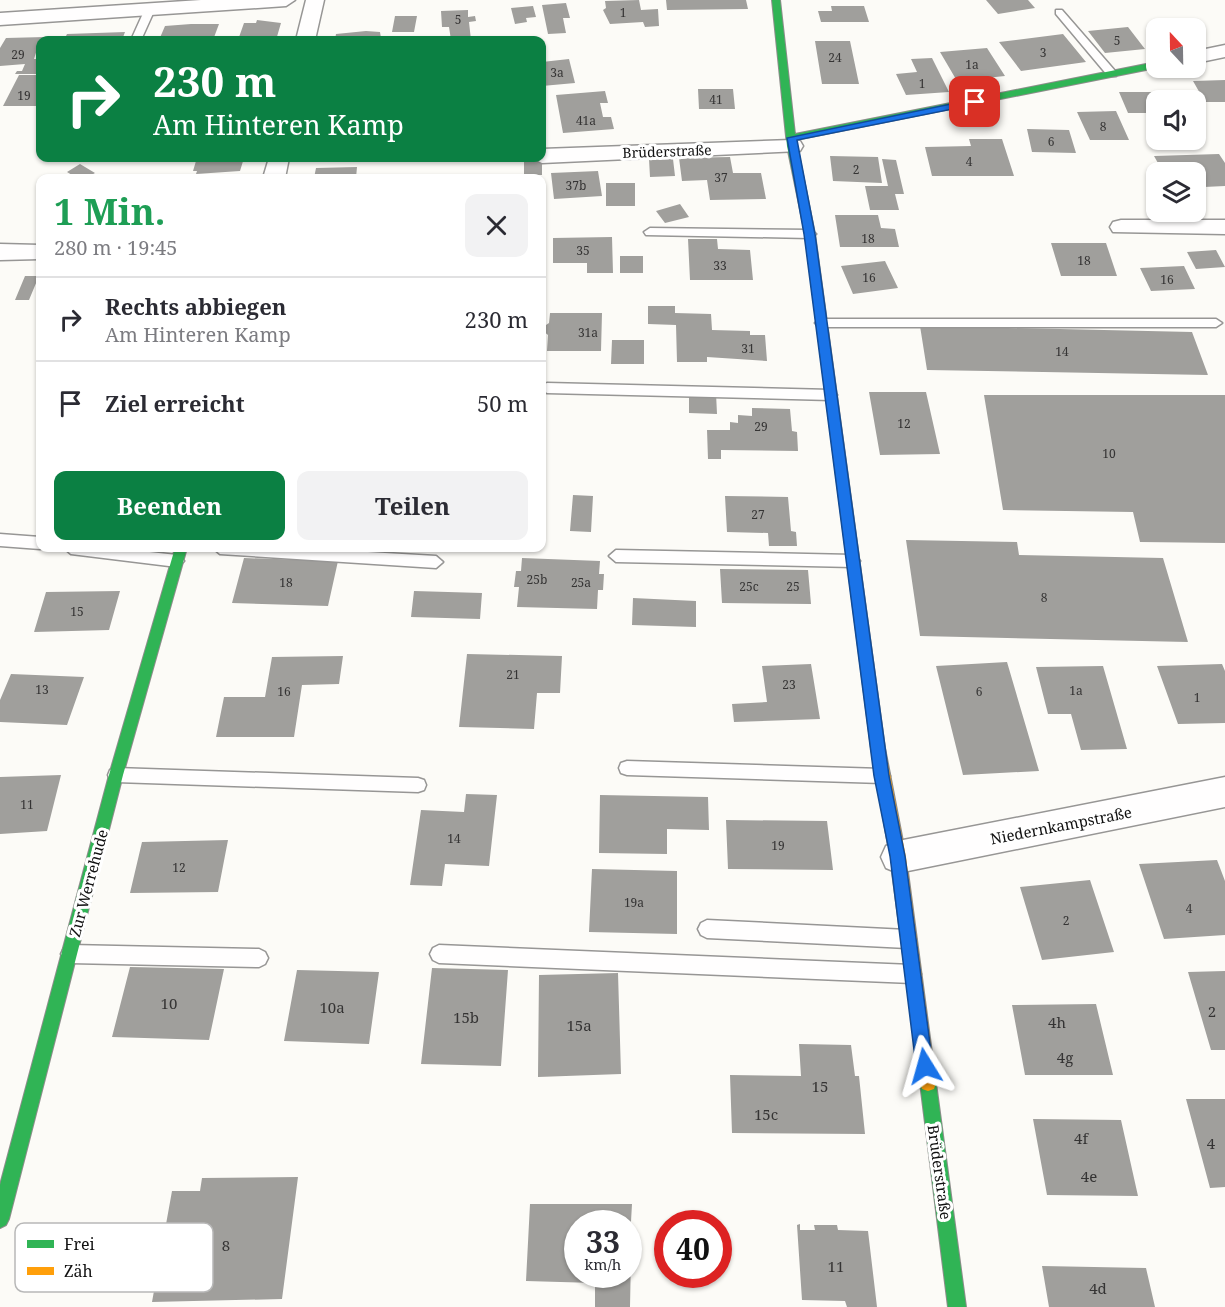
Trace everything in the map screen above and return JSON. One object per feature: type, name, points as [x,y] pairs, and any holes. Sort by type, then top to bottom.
[{"type":"street","points":[[0,19],[286,0]]},
{"type":"street","points":[[307,36],[315,0]]},
{"type":"street","name":"Brüderstraße","points":[[776,0],[792,142],[810,234],[882,776],[898,856],[907,939],[945,1204],[957,1307]]},
{"type":"street","points":[[1206,55],[1225,51]]},
{"type":"street","points":[[792,142],[1146,67]]},
{"type":"street","name":"Brüderstraße","points":[[546,156],[792,142]]},
{"type":"street","points":[[1121,227],[1225,227]]},
{"type":"street","points":[[0,252],[36,252]]},
{"type":"street","name":"Zur Werrehude","points":[[0,1219],[116,775],[179,554]]},
{"type":"street","name":"Niedernkampstraße","points":[[898,856],[1225,792]]},
{"type":"lane","points":[[138,36],[150,9]]},
{"type":"lane","points":[[1059,12],[1112,74]]},
{"type":"lane","points":[[650,232],[810,234]]},
{"type":"lane","points":[[821,323],[1216,323]]},
{"type":"lane","points":[[547,388],[831,395]]},
{"type":"lane","points":[[0,540],[36,543]]},
{"type":"lane","points":[[143,552],[179,554]]},
{"type":"lane","points":[[282,552],[436,562]]},
{"type":"lane","points":[[616,556],[853,561]]},
{"type":"lane","points":[[627,768],[882,776]]},
{"type":"lane","points":[[116,775],[418,785]]},
{"type":"lane","points":[[707,929],[907,939]]},
{"type":"lane","points":[[69,954],[259,958]]},
{"type":"lane","points":[[439,954],[912,974]]},
{"type":"building","points":[[639,0],[641,10],[658,9],[659,26],[645,27],[643,22],[610,24],[603,10],[606,8],[605,1]]},
{"type":"building","points":[[666,0],[746,0],[748,9],[667,10]]},
{"type":"building","points":[[986,0],[1028,0],[1035,8],[998,14]]},
{"type":"building","points":[[566,3],[570,18],[563,18],[566,33],[548,34],[542,5]]},
{"type":"building","points":[[533,6],[536,17],[526,18],[527,22],[515,24],[511,8]]},
{"type":"building","points":[[831,6],[864,6],[869,22],[821,22],[818,11],[832,11]]},
{"type":"building","points":[[468,10],[468,17],[475,16],[476,21],[469,22],[471,36],[450,36],[449,27],[442,27],[441,11]]},
{"type":"building","points":[[395,16],[417,16],[414,32],[392,32]]},
{"type":"building","points":[[257,20],[281,23],[277,36],[239,36],[244,23],[256,23]]},
{"type":"building","points":[[219,24],[214,36],[161,36],[165,26]]},
{"type":"building","points":[[1128,27],[1145,49],[1105,53],[1088,31]]},
{"type":"building","points":[[366,31],[380,32],[381,36],[336,36],[336,34]]},
{"type":"building","points":[[125,32],[124,36],[66,36],[67,34]]},
{"type":"building","points":[[1063,34],[1086,62],[1021,71],[999,42]]},
{"type":"building","points":[[36,37],[34,59],[36,59],[36,74],[15,74],[17,71],[22,71],[25,64],[0,66],[0,48],[6,38]]},
{"type":"building","points":[[815,41],[850,41],[859,84],[822,84]]},
{"type":"building","points":[[987,48],[1005,76],[957,81],[940,52]]},
{"type":"building","points":[[932,58],[949,92],[906,95],[896,74],[917,72],[911,59]]},
{"type":"building","points":[[569,59],[575,83],[546,86],[546,62]]},
{"type":"building","points":[[19,75],[36,75],[36,106],[3,106]]},
{"type":"building","points":[[1225,80],[1225,102],[1206,102],[1206,90],[1198,90],[1193,81]]},
{"type":"building","points":[[698,89],[733,89],[735,109],[699,109]]},
{"type":"building","points":[[605,91],[608,103],[600,103],[603,117],[611,117],[614,129],[563,133],[556,95]]},
{"type":"building","points":[[1119,92],[1146,92],[1146,113],[1128,113]]},
{"type":"building","points":[[1116,111],[1129,140],[1090,140],[1077,112]]},
{"type":"building","points":[[1027,129],[1069,130],[1076,153],[1032,152]]},
{"type":"building","points":[[969,139],[1002,139],[1014,176],[932,176],[925,147],[971,146]]},
{"type":"building","points":[[1219,154],[1225,163],[1225,186],[1206,187],[1206,162],[1157,162],[1154,156]]},
{"type":"building","points":[[830,156],[878,157],[882,183],[833,181]]},
{"type":"building","points":[[730,157],[733,173],[761,173],[766,199],[710,200],[707,180],[682,181],[679,158]]},
{"type":"building","points":[[649,159],[673,159],[675,176],[650,177]]},
{"type":"building","points":[[882,159],[896,160],[904,194],[895,194],[899,210],[870,210],[865,186],[888,186]]},
{"type":"building","points":[[196,162],[243,162],[240,171],[196,174],[197,171],[193,171]]},
{"type":"building","points":[[524,162],[542,162],[542,174],[524,174]]},
{"type":"building","points":[[80,164],[95,173],[70,174],[67,172]]},
{"type":"building","points":[[357,167],[356,174],[315,174],[316,168]]},
{"type":"building","points":[[598,171],[602,196],[554,199],[551,173]]},
{"type":"building","points":[[606,183],[635,183],[635,206],[606,206]]},
{"type":"building","points":[[680,204],[689,217],[665,223],[656,211]]},
{"type":"building","points":[[835,215],[878,215],[881,228],[895,229],[899,247],[840,247]]},
{"type":"building","points":[[612,237],[613,273],[587,273],[587,263],[553,263],[553,238]]},
{"type":"building","points":[[688,239],[717,239],[718,249],[750,250],[753,280],[690,280]]},
{"type":"building","points":[[1051,243],[1106,243],[1117,276],[1061,276]]},
{"type":"building","points":[[1216,250],[1225,267],[1196,269],[1187,252]]},
{"type":"building","points":[[620,256],[643,256],[643,273],[620,273]]},
{"type":"building","points":[[885,261],[898,288],[853,294],[841,266]]},
{"type":"building","points":[[1184,266],[1195,289],[1151,291],[1140,268]]},
{"type":"building","points":[[25,276],[36,276],[36,283],[29,300],[15,300]]},
{"type":"building","points":[[648,306],[675,306],[675,313],[711,314],[712,330],[750,331],[750,335],[765,335],[767,361],[707,357],[707,362],[677,362],[676,325],[648,324]]},
{"type":"building","points":[[550,313],[602,313],[601,351],[547,351],[546,325],[549,323]]},
{"type":"building","points":[[920,326],[1192,332],[1208,375],[927,370]]},
{"type":"building","points":[[612,340],[644,340],[644,364],[611,364]]},
{"type":"building","points":[[689,392],[716,393],[717,414],[689,413]]},
{"type":"building","points":[[869,392],[926,392],[940,454],[880,455]]},
{"type":"building","points":[[984,395],[1225,395],[1225,543],[1140,542],[1133,512],[1003,510]]},
{"type":"building","points":[[752,408],[790,409],[792,431],[797,432],[798,451],[721,450],[721,459],[708,459],[707,430],[730,430],[730,422],[738,423],[738,415],[752,416]]},
{"type":"building","points":[[573,495],[593,496],[591,532],[570,531]]},
{"type":"building","points":[[725,496],[788,497],[791,531],[796,532],[797,546],[769,546],[768,533],[727,532]]},
{"type":"building","points":[[906,540],[1017,542],[1019,555],[1163,558],[1188,642],[920,636]]},
{"type":"building","points":[[244,558],[338,561],[328,606],[232,603]]},
{"type":"building","points":[[522,558],[600,561],[599,574],[604,574],[603,590],[598,590],[597,609],[517,607],[519,587],[514,587],[516,571],[521,571]]},
{"type":"building","points":[[720,569],[808,570],[811,604],[722,603]]},
{"type":"building","points":[[120,591],[109,630],[34,632],[46,592]]},
{"type":"building","points":[[414,591],[482,593],[480,619],[411,617]]},
{"type":"building","points":[[633,598],[696,601],[696,627],[632,625]]},
{"type":"building","points":[[467,654],[562,656],[560,693],[537,693],[534,729],[459,727]]},
{"type":"building","points":[[343,656],[339,684],[302,685],[294,737],[216,737],[224,697],[265,697],[272,657]]},
{"type":"building","points":[[1007,662],[1039,771],[963,775],[936,666]]},
{"type":"building","points":[[811,664],[820,719],[734,722],[732,704],[767,702],[762,666]]},
{"type":"building","points":[[1222,664],[1225,671],[1225,723],[1178,724],[1157,666]]},
{"type":"building","points":[[1103,666],[1127,749],[1081,750],[1071,714],[1048,714],[1036,667]]},
{"type":"building","points":[[11,674],[84,677],[67,725],[0,722],[0,700]]},
{"type":"building","points":[[61,775],[47,831],[0,834],[0,777]]},
{"type":"building","points":[[466,794],[497,795],[489,866],[445,864],[442,886],[410,885],[421,810],[464,812]]},
{"type":"building","points":[[600,795],[708,797],[709,830],[667,829],[667,854],[599,853]]},
{"type":"building","points":[[726,820],[827,821],[833,870],[728,869]]},
{"type":"building","points":[[228,840],[218,892],[130,893],[142,842]]},
{"type":"building","points":[[1217,860],[1225,881],[1225,935],[1164,939],[1139,864]]},
{"type":"building","points":[[592,869],[677,871],[677,934],[589,932]]},
{"type":"building","points":[[1090,880],[1114,952],[1042,960],[1020,887]]},
{"type":"building","points":[[130,967],[224,969],[209,1040],[112,1037]]},
{"type":"building","points":[[432,968],[508,970],[501,1066],[421,1064]]},
{"type":"building","points":[[297,970],[379,972],[369,1044],[284,1041]]},
{"type":"building","points":[[1225,971],[1225,1050],[1211,1050],[1188,972]]},
{"type":"building","points":[[618,973],[621,1074],[538,1077],[539,975]]},
{"type":"building","points":[[1096,1004],[1113,1075],[1025,1075],[1012,1005]]},
{"type":"building","points":[[799,1044],[851,1045],[855,1076],[859,1076],[865,1134],[732,1133],[730,1075],[801,1076]]},
{"type":"building","points":[[1186,1099],[1225,1099],[1225,1187],[1210,1188]]},
{"type":"building","points":[[1033,1119],[1121,1120],[1138,1196],[1047,1195]]},
{"type":"building","points":[[298,1177],[282,1299],[152,1302],[154,1292],[213,1292],[213,1223],[166,1223],[172,1191],[200,1191],[202,1178]]},
{"type":"building","points":[[530,1204],[632,1204],[632,1210],[564,1210],[564,1282],[526,1281]]},
{"type":"building","points":[[800,1224],[800,1230],[815,1230],[814,1225],[837,1225],[838,1230],[868,1231],[877,1307],[847,1307],[845,1301],[802,1300],[797,1225]]},
{"type":"building","points":[[1042,1266],[1146,1268],[1155,1307],[1049,1307]]},
{"type":"building","points":[[595,1288],[630,1288],[630,1307],[595,1307]]},
{"type":"traffic: fast","points":[[776,0],[792,146],[810,234],[878,748]]},
{"type":"traffic: fast","points":[[792,138],[1146,67]]},
{"type":"traffic: fast","points":[[0,1219],[116,775],[180,552]]},
{"type":"traffic: fast","points":[[928,1083],[957,1307]]},
{"type":"traffic: slow","points":[[878,748],[898,857],[928,1083]]},
{"type":"route","points":[[925,1066],[898,856],[882,776],[810,234],[792,138],[975,102]]}]
